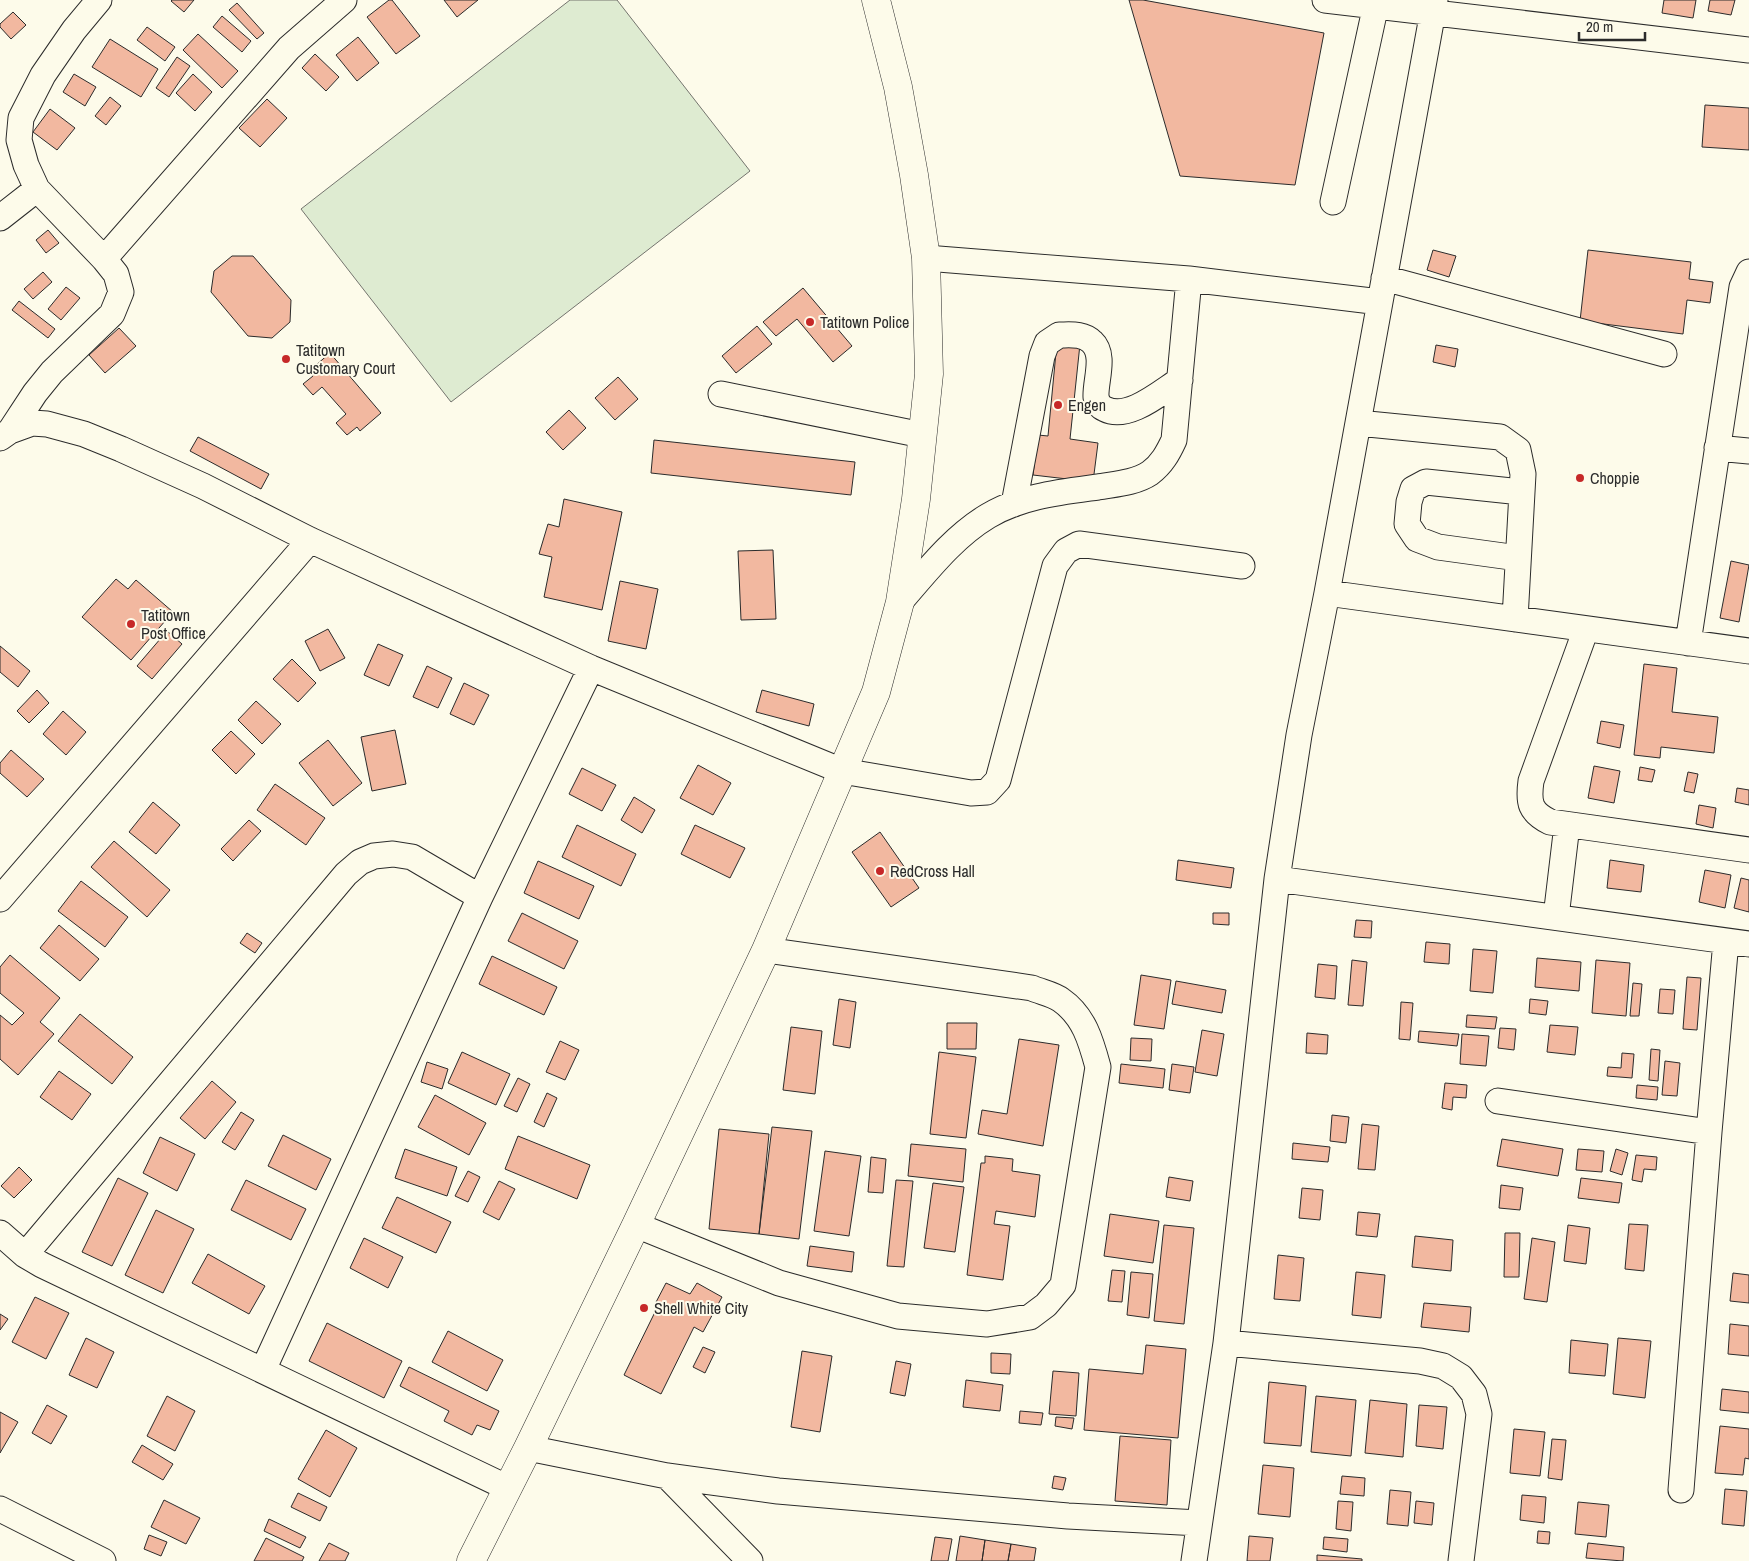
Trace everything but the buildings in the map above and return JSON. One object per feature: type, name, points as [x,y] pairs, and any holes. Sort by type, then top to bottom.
[{"type":"highway","points":[[471,1561],[636,1225],[766,950],[876,692],[900,602],[916,499],[929,374],[926,258],[914,175],[898,87],[876,0]]},
{"type":"street","points":[[5,435],[52,372],[112,314],[121,292],[116,274],[104,259],[36,188],[26,165],[19,140],[21,118],[43,75],[74,30],[99,0]]},
{"type":"street","points":[[104,259],[289,48],[344,0]]},
{"type":"street","points":[[1326,0],[1434,7],[1749,50]]},
{"type":"street","points":[[1333,202],[1376,3]]},
{"type":"street","points":[[1194,1561],[1226,1343],[1277,879],[1299,735],[1327,593],[1434,7]]},
{"type":"street","points":[[0,218],[36,188]]},
{"type":"street","points":[[926,258],[1189,279],[1380,302]]},
{"type":"street","points":[[1688,643],[1742,287],[1749,272]]},
{"type":"street","points":[[1384,278],[1664,354]]},
{"type":"street","points":[[900,602],[932,565],[960,538],[988,516],[1014,504],[1042,495],[1130,482],[1149,474],[1165,459],[1174,440],[1189,279]]},
{"type":"street","points":[[1014,504],[1042,356],[1047,344],[1053,339],[1059,335],[1084,336],[1094,343],[1099,359],[1096,399],[1102,408],[1112,412],[1133,409],[1180,380]]},
{"type":"street","points":[[721,394],[922,434]]},
{"type":"street","points":[[5,435],[32,423],[47,424],[84,434],[203,486],[310,540],[591,668],[842,771],[971,792],[987,792],[998,780],[1055,566],[1066,551],[1079,544],[1242,566]]},
{"type":"street","points":[[1358,423],[1500,437],[1518,450],[1523,474],[1515,619]]},
{"type":"street","points":[[1717,448],[1749,452]]},
{"type":"street","points":[[1518,558],[1438,547],[1417,539],[1407,524],[1409,502],[1413,488],[1426,482],[1521,492]]},
{"type":"street","points":[[0,900],[310,540]]},
{"type":"street","points":[[1327,593],[1749,651]]},
{"type":"street","points":[[1586,629],[1531,781],[1529,795],[1532,808],[1539,816],[1550,822],[1749,850]]},
{"type":"street","points":[[263,1370],[480,897],[591,668]]},
{"type":"street","points":[[1556,917],[1567,825]]},
{"type":"street","points":[[25,1255],[346,874],[360,862],[374,856],[393,854],[412,857],[480,897]]},
{"type":"street","points":[[1277,879],[1738,942],[1709,1132],[1681,1490]]},
{"type":"street","points":[[636,1225],[778,1282],[898,1316],[987,1324],[1030,1317],[1046,1305],[1063,1285],[1098,1067],[1091,1038],[1079,1017],[1060,999],[1032,988],[766,950]]},
{"type":"street","points":[[1498,1101],[1709,1132]]},
{"type":"street","points":[[0,1233],[25,1255],[42,1265],[508,1488]]},
{"type":"street","points":[[1226,1343],[1420,1361],[1444,1366],[1460,1378],[1474,1394],[1479,1414],[1461,1561]]},
{"type":"street","points":[[528,1448],[667,1476],[797,1493],[1068,1516],[1199,1523]]},
{"type":"street","points":[[667,1476],[750,1561]]},
{"type":"street","points":[[0,1509],[103,1561]]},
{"type":"green space","points":[[570,0],[617,0],[750,171],[451,402],[301,209]]},
{"type":"place","name":"Tatitown Police","points":[[810,322]]},
{"type":"place","name":"Tatitown Customary Court","points":[[286,359]]},
{"type":"place","name":"Engen","points":[[1058,405]]},
{"type":"place","name":"Choppie","points":[[1580,478]]},
{"type":"place","name":"Tatitown Post Office","points":[[131,624]]},
{"type":"place","name":"RedCross Hall","points":[[880,871]]},
{"type":"place","name":"Shell White City","points":[[644,1308]]}]
